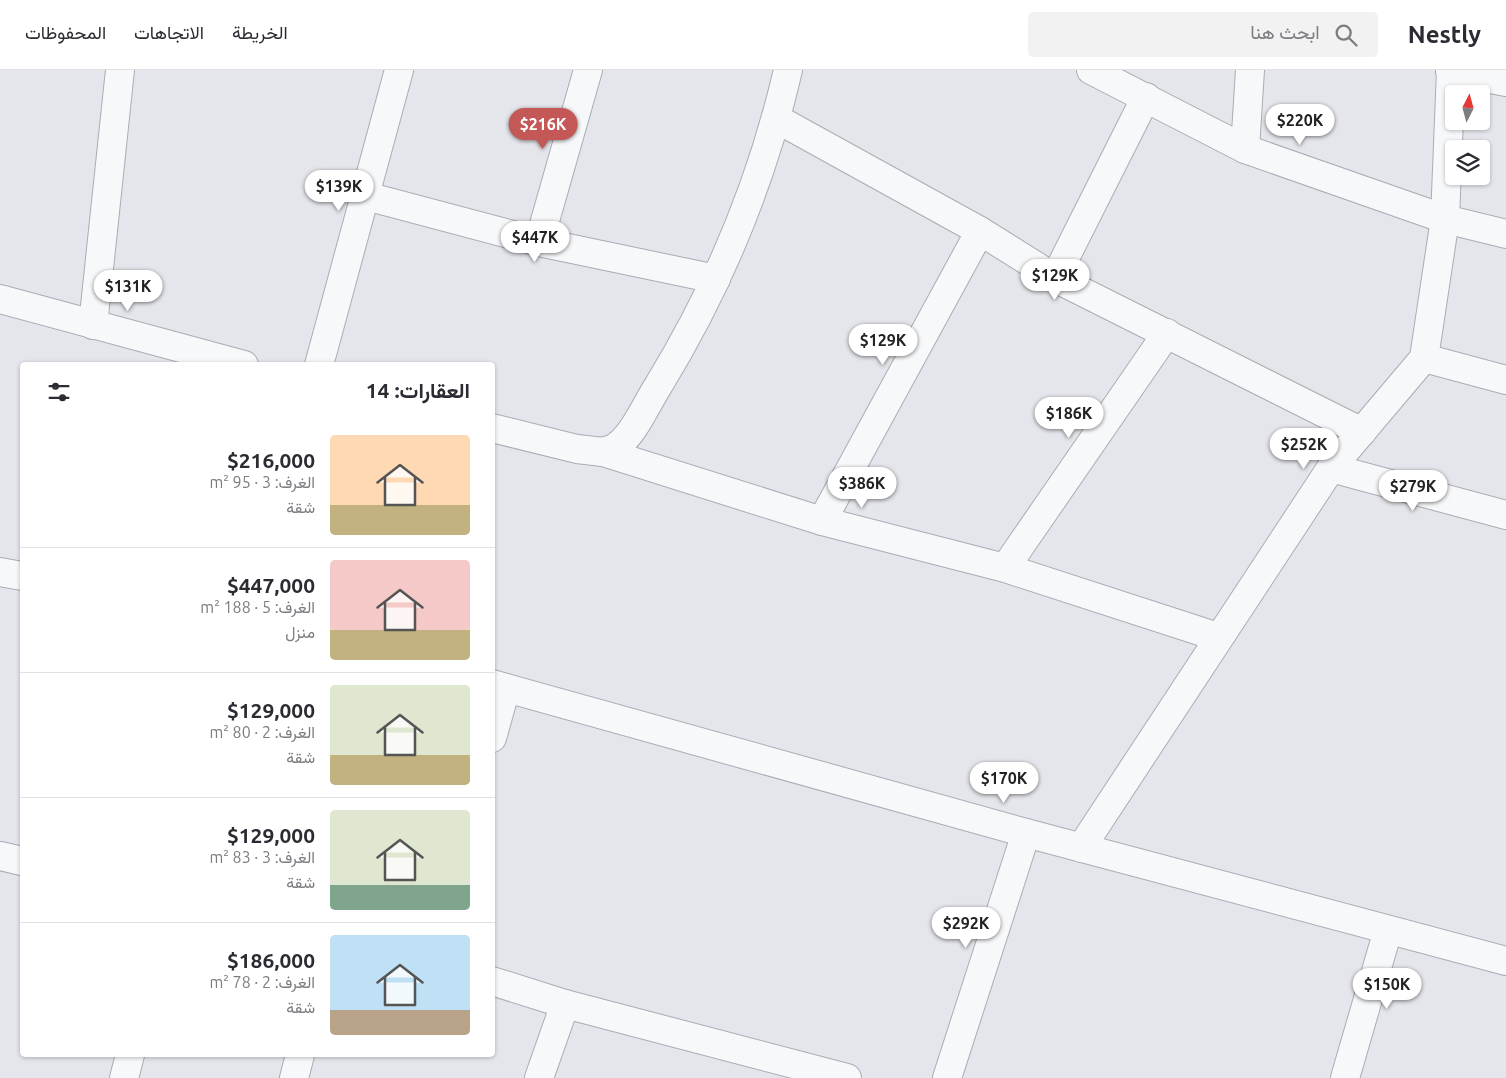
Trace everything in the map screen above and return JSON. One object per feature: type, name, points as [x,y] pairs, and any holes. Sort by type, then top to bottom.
[{"type":"street","points":[[93,325],[120,70]]},
{"type":"street","points":[[320,362],[399,70]]},
{"type":"street","points":[[539,242],[588,70]]},
{"type":"street","points":[[603,452],[617,446],[634,426],[666,373],[716,280],[756,183],[777,119],[788,70]]},
{"type":"street","points":[[1091,70],[1244,149],[1445,219],[1506,234]]},
{"type":"street","points":[[1244,149],[1250,70]]},
{"type":"street","points":[[1081,848],[1218,637],[1331,468],[1424,358],[1445,219],[1450,70],[1506,82]]},
{"type":"street","points":[[1056,278],[1146,97]]},
{"type":"street","points":[[777,119],[980,231],[1056,278],[1362,432]]},
{"type":"street","points":[[366,196],[539,242],[716,280]]},
{"type":"street","points":[[822,521],[980,231]]},
{"type":"street","points":[[0,298],[233,362]]},
{"type":"street","points":[[1005,568],[1168,333]]},
{"type":"street","points":[[1424,358],[1506,380]]},
{"type":"street","points":[[495,429],[577,449],[603,452],[822,521],[1005,568],[1218,637]]},
{"type":"street","points":[[1331,468],[1506,515]]},
{"type":"street","points":[[0,572],[20,576]]},
{"type":"street","points":[[495,716],[499,686],[1081,848],[1506,961]]},
{"type":"street","points":[[947,1078],[1026,832]]},
{"type":"street","points":[[0,856],[20,861]]},
{"type":"street","points":[[1345,1078],[1388,930]]},
{"type":"street","points":[[495,982],[565,1004],[847,1078]]},
{"type":"street","points":[[540,1078],[565,1004]]},
{"type":"street","points":[[124,1078],[129,1057]]},
{"type":"street","points":[[294,1078],[299,1057]]}]
